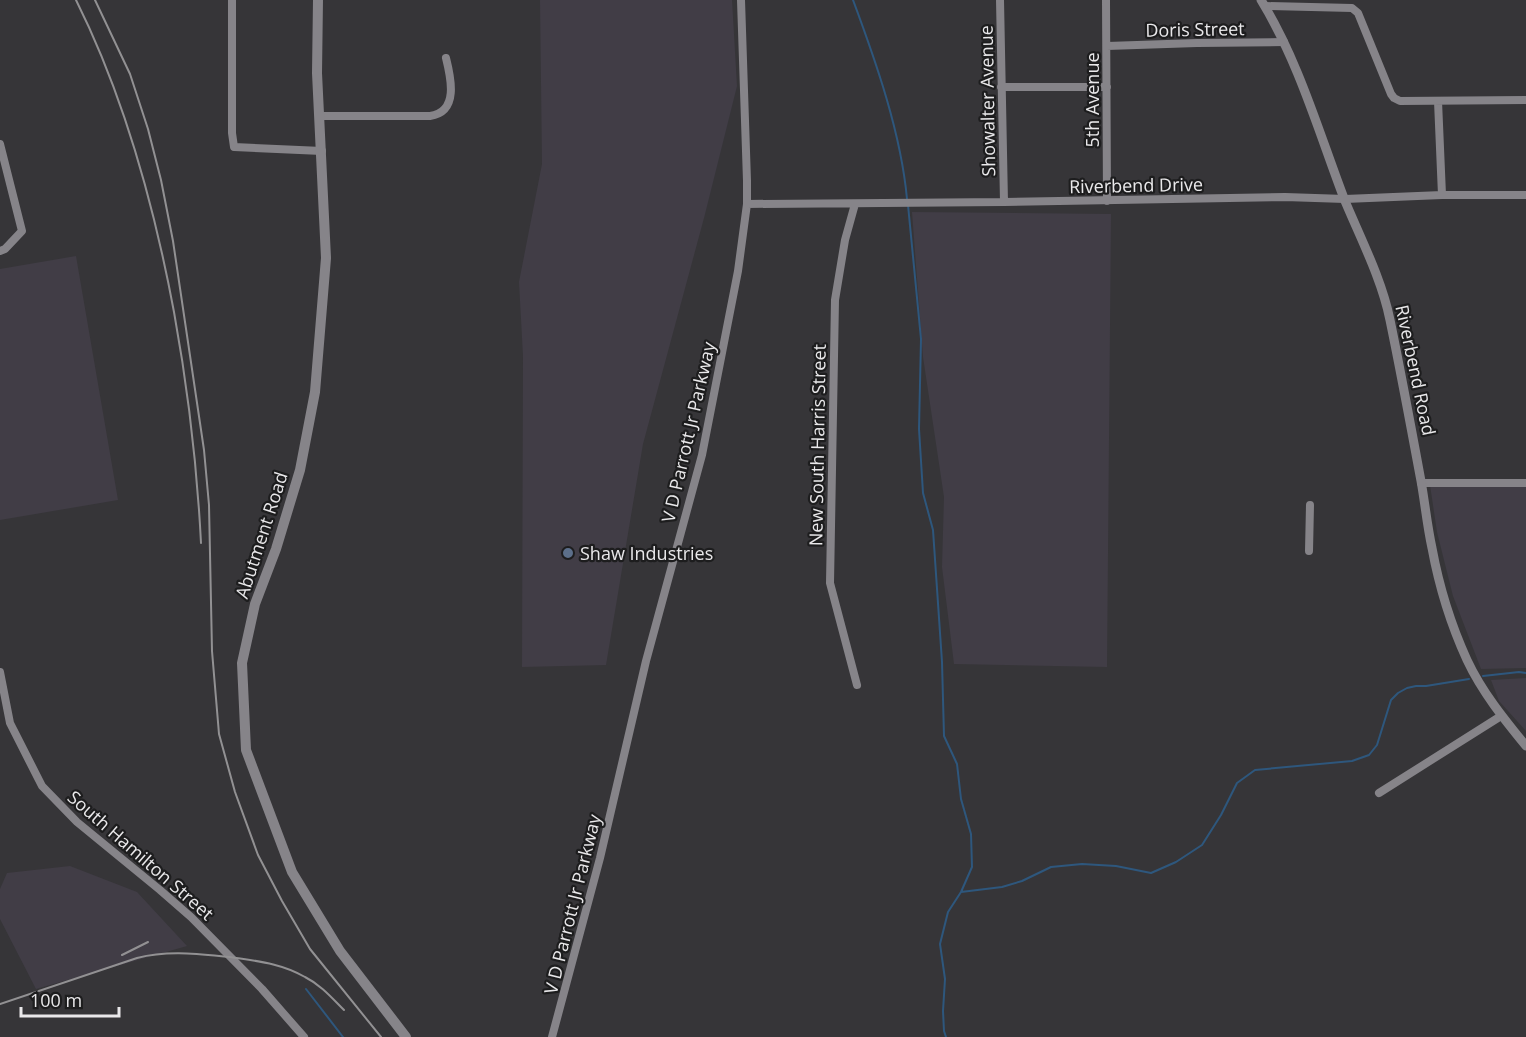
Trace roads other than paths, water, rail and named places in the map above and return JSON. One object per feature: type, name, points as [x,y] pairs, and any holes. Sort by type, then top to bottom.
[{"type":"main road","name":"Abutment Road","points":[[318,0],[317,73],[326,258],[315,392],[300,470],[276,549],[255,604],[242,663],[246,750],[292,872],[340,951],[406,1037]]},
{"type":"street","points":[[232,0],[232,133],[234,147],[322,151]]},
{"type":"street","name":"V D Parrott Jr Parkway","points":[[552,1037],[600,858],[646,661],[702,455],[738,271],[747,204],[741,0]]},
{"type":"street","name":"Showalter Avenue","points":[[1000,0],[1004,202]]},
{"type":"street","name":"5th Avenue","points":[[1106,0],[1107,201]]},
{"type":"street","points":[[1263,3],[1352,8],[1358,13],[1391,94],[1400,101],[1526,100]]},
{"type":"street","name":"Riverbend Road","points":[[1263,3],[1284,42],[1313,110],[1390,317],[1432,550],[1447,609],[1467,660],[1480,684],[1501,716],[1526,746]]},
{"type":"street","name":"Doris Street","points":[[1107,46],[1197,42],[1284,42]]},
{"type":"street","points":[[319,116],[430,116],[440,113],[445,110],[450,101],[450,73],[446,58]]},
{"type":"street","points":[[1001,87],[1107,87]]},
{"type":"street","points":[[1438,101],[1443,195]]},
{"type":"street","points":[[0,144],[22,231],[5,249],[0,251]]},
{"type":"street","name":"Riverbend Drive","points":[[747,204],[1275,197],[1345,199],[1443,195],[1526,195]]},
{"type":"street","name":"New South Harris Street","points":[[855,204],[845,240],[835,300],[830,583],[857,685]]},
{"type":"street","points":[[1421,483],[1526,483]]},
{"type":"street","points":[[1309,551],[1310,505]]},
{"type":"street","name":"South Hamilton Street","points":[[0,672],[10,723],[42,786],[77,822],[191,917],[262,989],[304,1037]]},
{"type":"street","points":[[1379,793],[1501,716]]},
{"type":"waterway","points":[[853,0],[879,73],[893,123],[907,199]]},
{"type":"waterway","points":[[908,205],[921,339],[919,429],[923,493],[933,530],[942,662],[944,736],[957,764],[961,799],[971,834],[972,867],[961,892],[948,912],[940,944],[945,979],[943,1011],[946,1037]]},
{"type":"waterway","points":[[1483,676],[1526,673]]},
{"type":"waterway","points":[[961,892],[1002,887],[1022,881],[1051,867],[1082,864],[1116,866],[1151,873],[1176,862],[1202,845],[1237,783],[1255,770],[1352,761],[1369,755],[1377,745],[1391,700],[1398,693],[1416,686],[1469,679]]},
{"type":"waterway","points":[[306,989],[343,1037]]},
{"type":"railway","points":[[76,0],[109,75],[123,114],[157,232],[174,312],[188,398],[201,543]]},
{"type":"railway","points":[[95,0],[130,74],[148,129],[173,241],[204,450],[209,505],[212,651],[219,734],[235,792],[258,855],[282,901],[310,949],[381,1037]]},
{"type":"railway","points":[[122,955],[148,942]]},
{"type":"railway","points":[[0,1004],[137,958],[183,953],[268,963],[296,972],[316,984],[344,1010]]},
{"type":"place","name":"Shaw Industries","points":[[568,553]]}]
